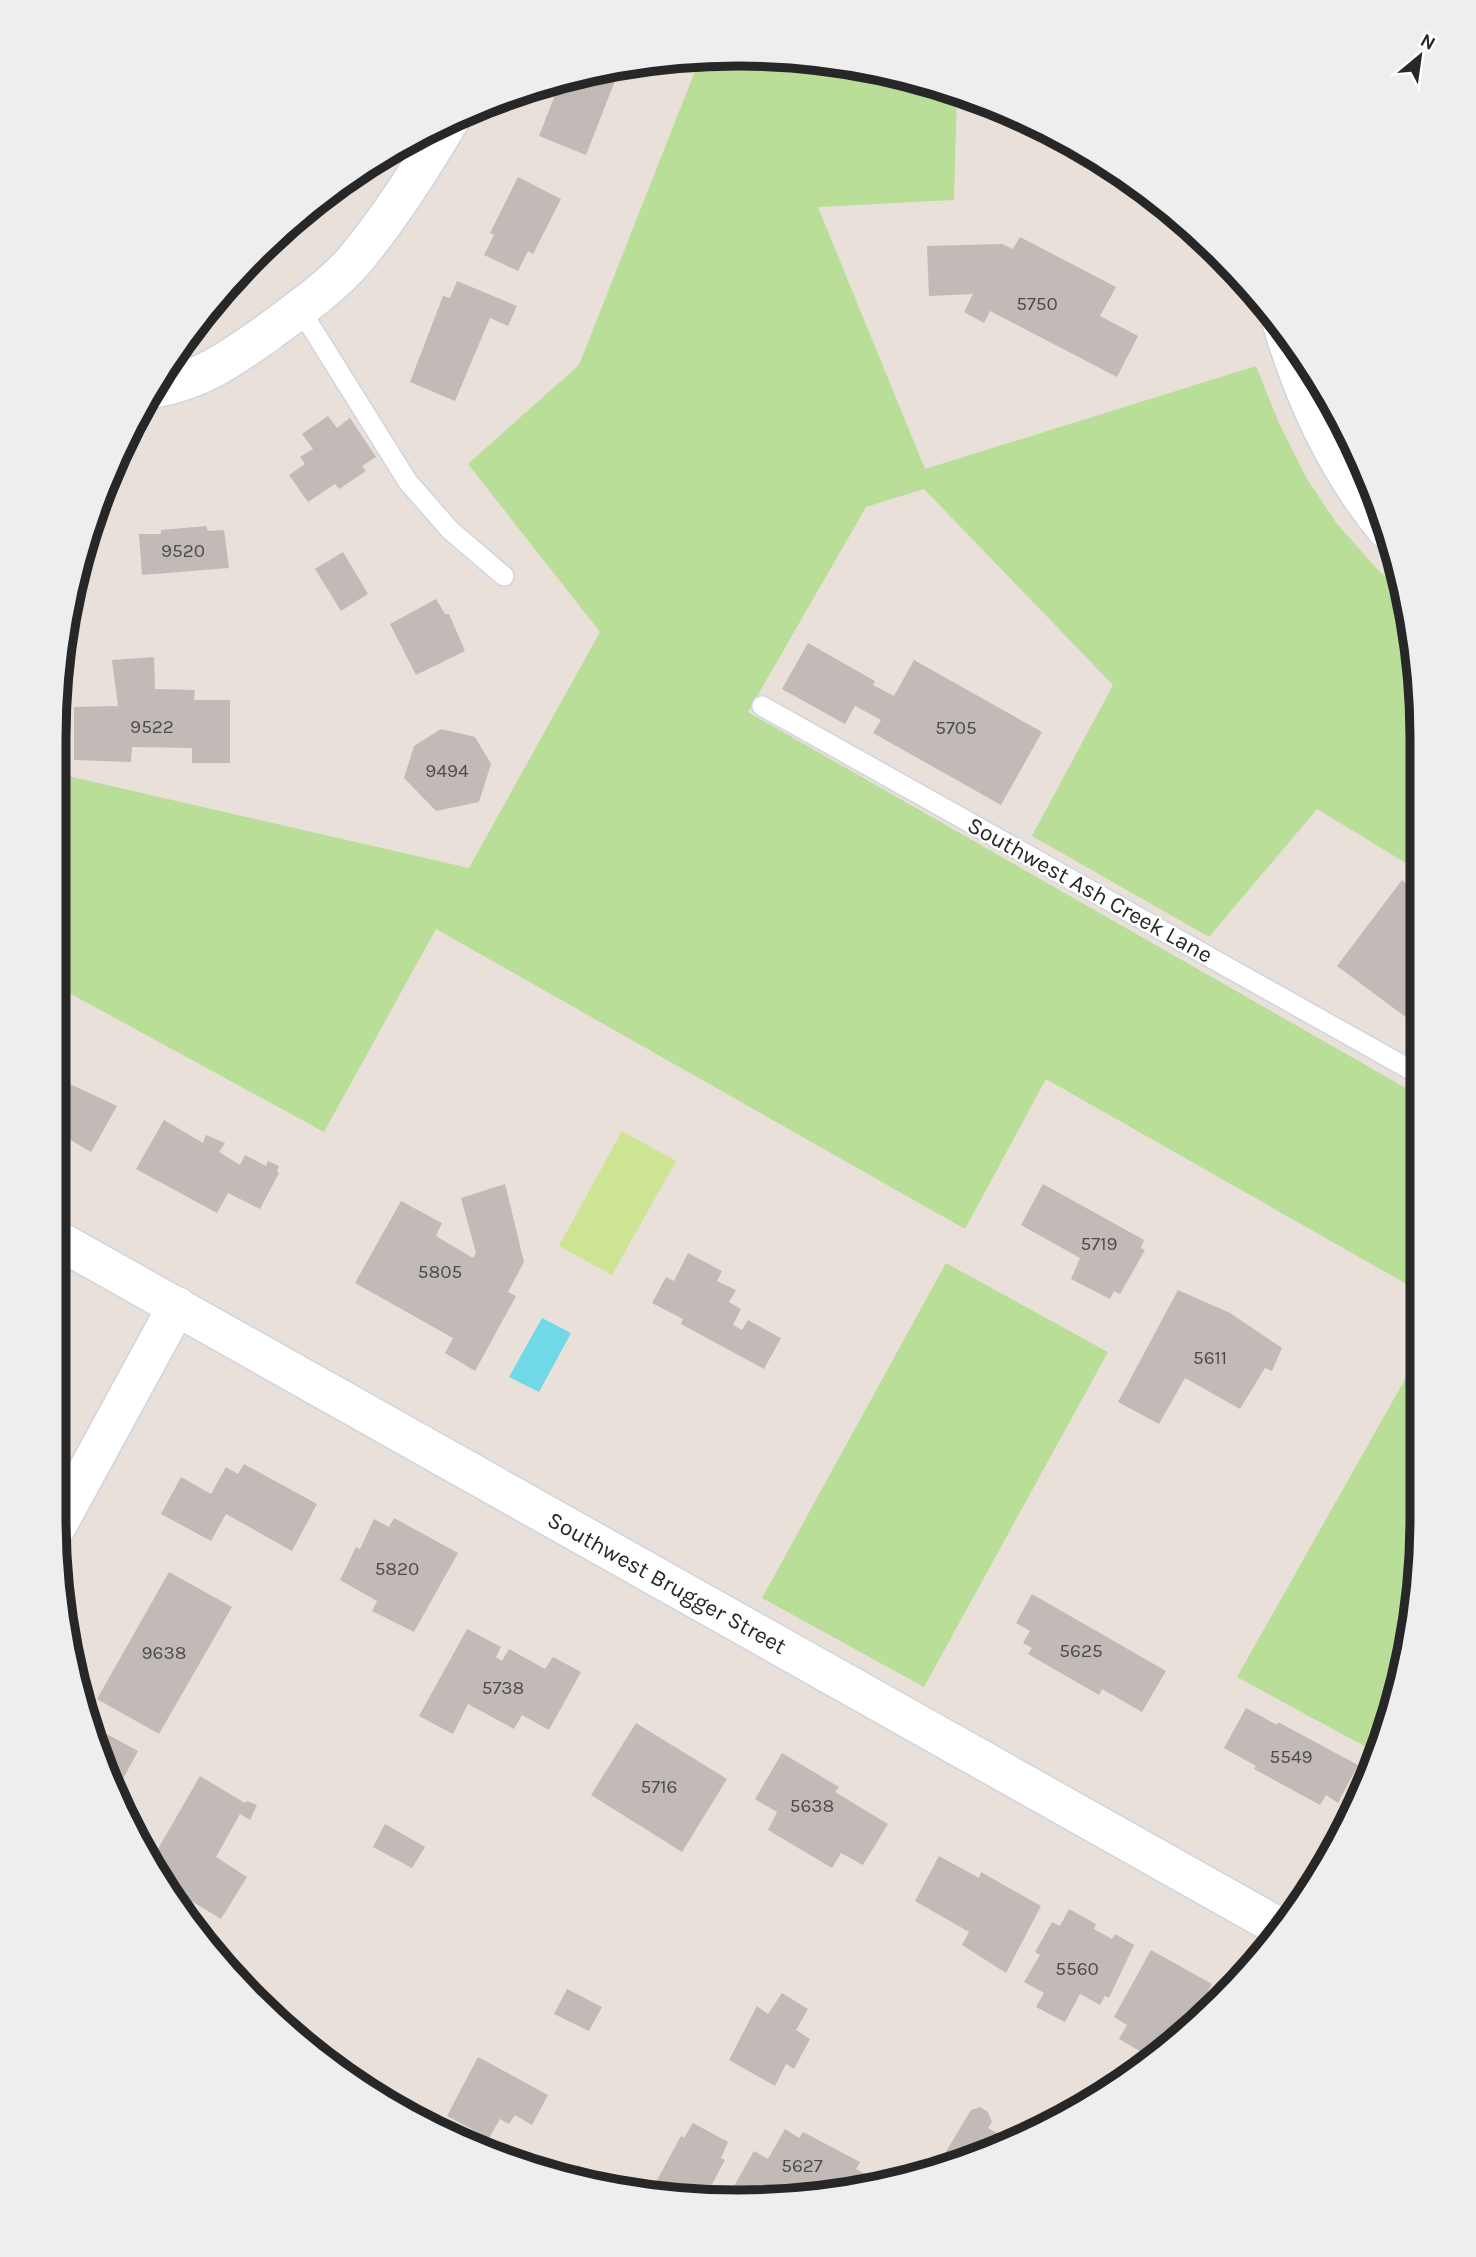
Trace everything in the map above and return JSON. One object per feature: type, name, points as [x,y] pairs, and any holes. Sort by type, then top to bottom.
[{"type":"street","points":[[166,386],[190,381],[224,363],[300,309],[351,263],[415,179],[440,136]]},
{"type":"street","points":[[1300,370],[1322,430],[1360,498],[1368,508]]},
{"type":"street","name":"Southwest Brugger Street","points":[[66,1245],[1274,1924]]},
{"type":"street","points":[[66,1510],[177,1306]]},
{"type":"lane","points":[[300,309],[408,482],[450,530],[504,576]]},
{"type":"lane","name":"Southwest Ash Creek Lane","points":[[762,706],[1410,1070]]},
{"type":"green space","points":[[738,66],[826,72],[869,79],[957,103],[954,200],[818,207],[925,469],[1256,366],[1279,423],[1307,479],[1337,524],[1391,582],[1404,650],[1408,694],[1410,866],[1317,809],[1209,937],[1032,836],[1113,685],[924,489],[866,507],[748,712],[1410,1090],[1410,1286],[1046,1079],[965,1229],[436,929],[324,1132],[66,991],[66,776],[469,868],[600,632],[468,464],[579,365],[696,68]]},
{"type":"green space","points":[[622,1131],[676,1161],[612,1275],[559,1246]]},
{"type":"green space","points":[[946,1263],[1108,1352],[924,1687],[762,1598]]},
{"type":"green space","points":[[1410,1370],[1410,1519],[1404,1607],[1387,1693],[1369,1749],[1237,1677]]},
{"type":"water","points":[[542,1318],[571,1333],[539,1392],[509,1377]]},
{"type":"building","points":[[616,77],[586,155],[539,136],[556,91]]},
{"type":"building","points":[[518,177],[561,199],[533,254],[528,251],[518,271],[484,255],[494,235],[490,233]]},
{"type":"building","points":[[1020,237],[1116,287],[1100,316],[1138,336],[1117,377],[990,311],[984,323],[964,312],[973,294],[929,296],[927,246],[1002,244],[1013,249]]},
{"type":"building","points":[[457,281],[517,306],[508,326],[490,318],[455,401],[410,382],[443,296],[450,298]]},
{"type":"building","points":[[328,416],[337,428],[350,418],[376,457],[362,466],[366,471],[339,489],[335,484],[308,502],[289,475],[305,464],[300,457],[313,449],[302,434]]},
{"type":"building","points":[[206,526],[208,531],[224,530],[229,568],[142,575],[139,534],[161,534],[161,530]]},
{"type":"building","points":[[343,552],[368,594],[341,611],[315,569]]},
{"type":"building","points":[[436,599],[445,614],[449,614],[465,651],[416,675],[390,624]]},
{"type":"building","points":[[808,643],[875,681],[873,685],[894,696],[914,660],[1042,732],[1001,805],[873,733],[881,720],[855,706],[845,724],[782,689]]},
{"type":"building","points":[[154,657],[155,689],[195,690],[194,700],[230,700],[230,763],[192,763],[192,748],[132,747],[131,762],[74,760],[74,707],[118,706],[112,660]]},
{"type":"building","points":[[441,729],[475,737],[491,764],[479,802],[436,811],[404,778],[414,746]]},
{"type":"building","points":[[1402,880],[1410,887],[1410,1020],[1337,966]]},
{"type":"building","points":[[66,1082],[117,1106],[91,1152],[66,1137]]},
{"type":"building","points":[[164,1120],[203,1143],[206,1135],[225,1143],[219,1152],[240,1165],[245,1155],[266,1166],[268,1161],[279,1166],[279,1173],[260,1209],[228,1193],[217,1213],[136,1169]]},
{"type":"building","points":[[505,1184],[524,1262],[508,1292],[516,1296],[475,1371],[445,1353],[453,1338],[355,1283],[401,1201],[442,1223],[436,1236],[473,1258],[476,1253],[461,1198]]},
{"type":"building","points":[[1043,1184],[1144,1240],[1141,1248],[1145,1250],[1120,1294],[1114,1291],[1110,1299],[1071,1279],[1080,1258],[1021,1225]]},
{"type":"building","points":[[688,1253],[722,1271],[717,1281],[736,1290],[729,1302],[741,1309],[733,1325],[742,1330],[748,1320],[781,1338],[764,1369],[681,1324],[683,1319],[652,1303],[666,1277],[674,1281]]},
{"type":"building","points":[[1178,1290],[1230,1313],[1282,1348],[1272,1371],[1265,1368],[1240,1409],[1185,1378],[1159,1424],[1118,1402]]},
{"type":"building","points":[[244,1464],[317,1504],[292,1551],[226,1514],[211,1541],[161,1514],[181,1477],[211,1494],[226,1467],[238,1474]]},
{"type":"building","points":[[394,1518],[458,1553],[414,1632],[372,1611],[377,1601],[340,1580],[356,1547],[360,1549],[374,1519],[389,1527]]},
{"type":"building","points":[[169,1572],[232,1607],[159,1734],[97,1699]]},
{"type":"building","points":[[1032,1594],[1166,1671],[1142,1712],[1102,1689],[1099,1695],[1028,1654],[1032,1648],[1023,1643],[1030,1631],[1016,1623]]},
{"type":"building","points":[[467,1629],[501,1647],[496,1657],[502,1661],[509,1649],[545,1669],[553,1657],[581,1672],[549,1730],[522,1715],[514,1729],[468,1704],[453,1734],[419,1716]]},
{"type":"building","points":[[1246,1708],[1358,1765],[1338,1803],[1326,1795],[1320,1805],[1254,1769],[1256,1766],[1224,1748]]},
{"type":"building","points":[[636,1723],[727,1779],[682,1852],[591,1795]]},
{"type":"building","points":[[101,1731],[138,1751],[122,1781],[118,1776]]},
{"type":"building","points":[[782,1753],[839,1787],[835,1792],[888,1824],[863,1865],[841,1853],[832,1868],[768,1830],[777,1812],[755,1799]]},
{"type":"building","points":[[200,1776],[245,1803],[247,1801],[257,1805],[250,1820],[240,1814],[216,1857],[247,1877],[221,1919],[185,1897],[187,1893],[177,1888],[155,1854]]},
{"type":"building","points":[[385,1824],[425,1847],[412,1868],[373,1847]]},
{"type":"building","points":[[939,1856],[979,1878],[981,1872],[1041,1906],[1006,1973],[962,1945],[969,1932],[915,1901]]},
{"type":"building","points":[[1069,1909],[1096,1924],[1094,1929],[1112,1939],[1115,1934],[1134,1945],[1109,1998],[1105,1996],[1100,2005],[1080,1994],[1065,2022],[1036,2007],[1044,1993],[1024,1982],[1040,1955],[1035,1952],[1052,1922],[1060,1926]]},
{"type":"building","points":[[1151,1950],[1212,1984],[1206,1995],[1210,1997],[1145,2054],[1119,2039],[1127,2025],[1114,2017]]},
{"type":"building","points":[[567,1989],[602,2007],[589,2031],[554,2014]]},
{"type":"building","points":[[782,1993],[808,2009],[796,2030],[810,2039],[794,2069],[786,2064],[775,2086],[729,2060],[757,2006],[768,2014]]},
{"type":"building","points":[[478,2057],[548,2095],[532,2125],[515,2115],[509,2124],[500,2119],[489,2138],[447,2116]]},
{"type":"building","points":[[980,2107],[988,2112],[992,2122],[988,2128],[1002,2136],[942,2159],[971,2110]]},
{"type":"building","points":[[693,2123],[728,2142],[721,2158],[725,2160],[709,2189],[664,2186],[656,2182],[681,2136],[684,2138]]},
{"type":"building","points":[[785,2129],[799,2138],[803,2132],[860,2162],[856,2169],[865,2174],[862,2179],[826,2185],[740,2190],[734,2186],[754,2151],[768,2159]]},
{"type":"building","points":[[578,2165],[598,2176],[575,2171]]}]
